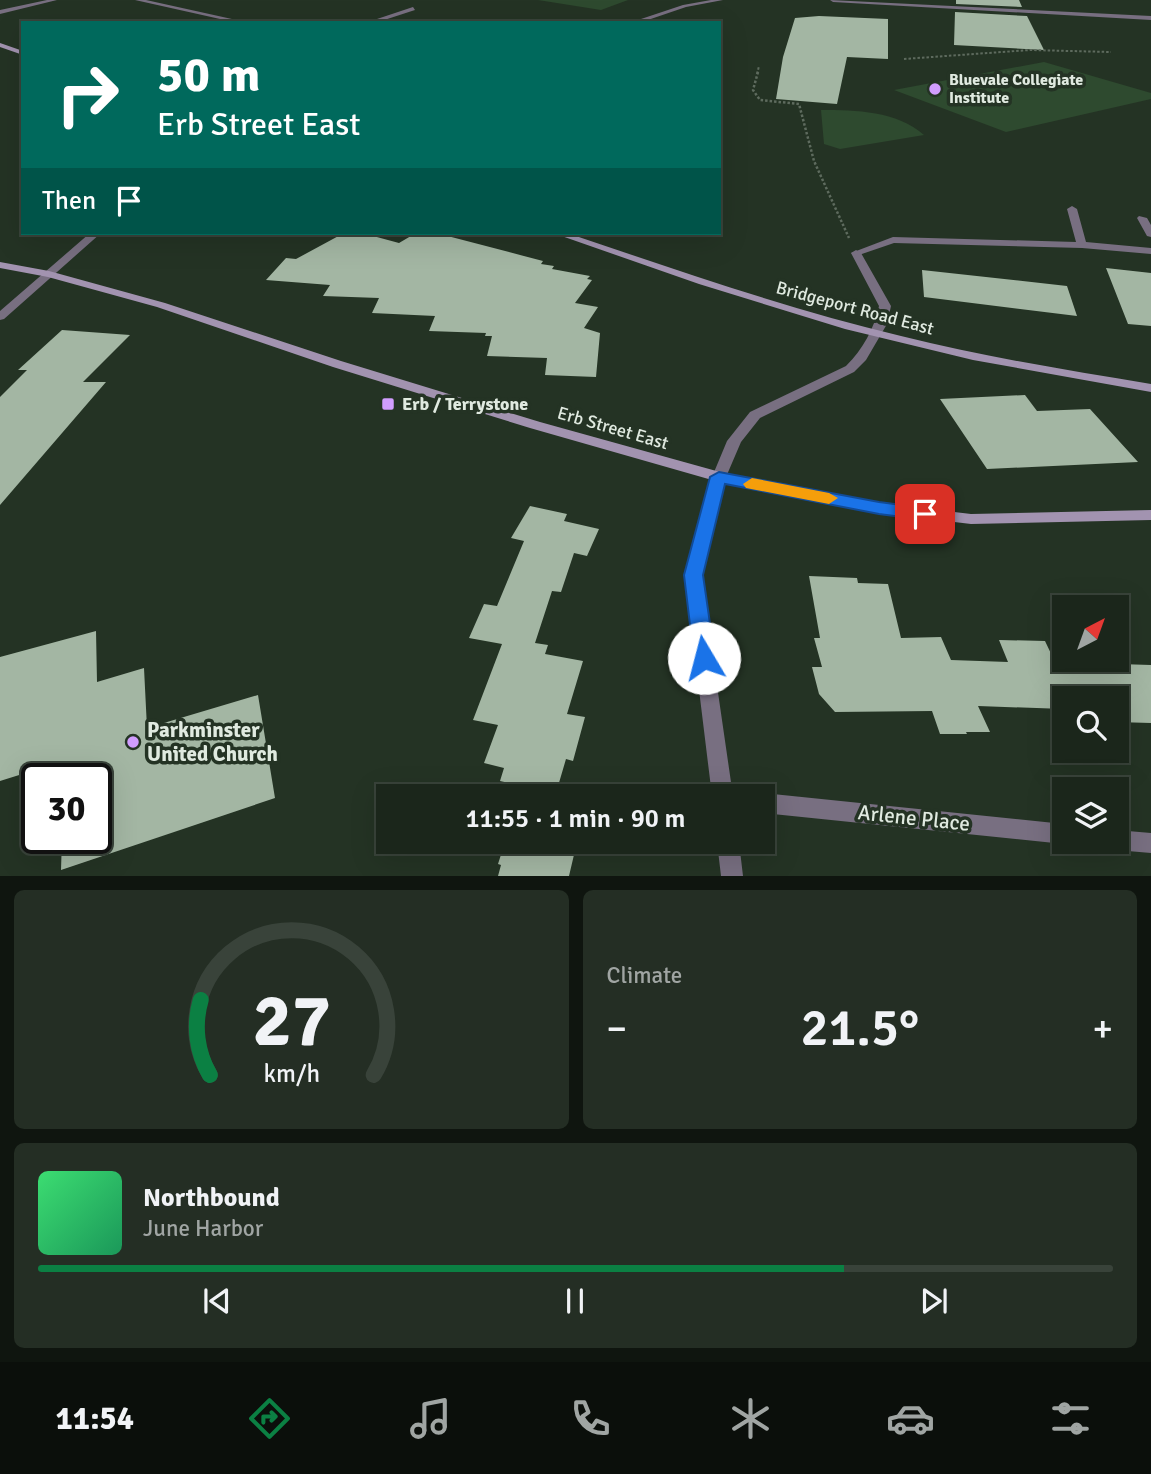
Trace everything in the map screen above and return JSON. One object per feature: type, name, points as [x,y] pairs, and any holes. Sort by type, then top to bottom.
[{"type":"main road","points":[[0,45],[21,52]]},
{"type":"main road","name":"Bridgeport Road East","points":[[564,235],[730,291],[876,333],[948,351],[1151,388]]},
{"type":"main road","name":"Erb Street East","points":[[0,265],[49,274],[161,305],[337,364],[524,422],[719,477],[879,508],[971,519],[1151,515]]},
{"type":"street","points":[[0,12],[54,0]]},
{"type":"street","points":[[138,0],[238,21]]},
{"type":"street","points":[[638,21],[685,6],[720,0]]},
{"type":"street","points":[[833,0],[1151,18]]},
{"type":"street","points":[[975,0],[978,8]]},
{"type":"street","points":[[374,21],[413,9]]},
{"type":"street","points":[[1072,209],[1082,245]]},
{"type":"street","points":[[1142,218],[1151,234]]},
{"type":"street","points":[[0,317],[94,235]]},
{"type":"street","points":[[720,784],[693,575],[719,477],[734,441],[755,415],[850,369],[862,357],[876,333],[885,306],[856,253],[893,240],[1082,245],[1151,251]]},
{"type":"street","name":"Arlene Place","points":[[775,804],[1052,833]]},
{"type":"street","points":[[1129,841],[1151,843]]},
{"type":"street","points":[[729,854],[732,876]]},
{"type":"path","points":[[904,60],[1030,50],[1111,52]]},
{"type":"path","points":[[759,66],[752,90],[760,100],[799,104],[814,160],[856,253]]},
{"type":"green space","points":[[538,0],[628,0],[601,10]]},
{"type":"green space","points":[[1044,62],[1151,93],[1151,99],[1006,132],[894,90]]},
{"type":"green space","points":[[821,110],[876,113],[901,121],[924,135],[840,149],[824,144]]},
{"type":"building","points":[[956,0],[1019,0],[1022,7],[956,4]]},
{"type":"building","points":[[955,12],[1027,16],[1044,50],[954,45]]},
{"type":"building","points":[[819,16],[888,19],[888,59],[847,57],[837,104],[776,99],[783,57],[795,18]]},
{"type":"building","points":[[340,235],[369,235],[399,243],[413,235],[444,235],[543,261],[541,264],[554,266],[552,269],[590,276],[587,279],[592,280],[575,303],[598,307],[584,328],[600,333],[596,377],[545,375],[547,358],[487,356],[492,336],[485,336],[486,333],[429,331],[435,316],[372,313],[379,298],[323,296],[330,285],[266,280],[286,258],[296,259]]},
{"type":"building","points":[[1106,268],[1151,273],[1151,326],[1128,324]]},
{"type":"building","points":[[922,270],[1067,286],[1077,316],[924,297]]},
{"type":"building","points":[[62,330],[130,335],[83,382],[106,382],[0,505],[0,397],[27,370],[18,370]]},
{"type":"building","points":[[1025,395],[1037,411],[1090,409],[1138,462],[987,469],[940,399]]},
{"type":"building","points":[[530,506],[567,514],[564,521],[599,529],[587,556],[574,553],[561,592],[552,591],[535,643],[548,645],[545,654],[583,661],[567,714],[585,717],[573,761],[566,759],[559,784],[514,784],[500,781],[504,768],[484,763],[498,725],[473,720],[502,644],[469,638],[484,604],[497,606],[524,541],[511,538]]},
{"type":"building","points":[[809,576],[857,578],[858,583],[888,584],[901,638],[941,637],[951,660],[1008,662],[999,640],[1045,641],[1052,656],[1052,672],[1129,672],[1129,664],[1151,665],[1151,723],[1129,722],[1129,686],[1052,686],[1052,709],[978,706],[990,732],[940,734],[932,711],[835,712],[819,694],[812,667],[822,667],[814,638],[820,638]]},
{"type":"building","name":"Parkminster United Church","points":[[96,631],[97,682],[144,668],[147,728],[258,695],[275,798],[112,853],[112,763],[21,763],[21,774],[0,781],[0,657]]},
{"type":"building","name":"Parkminster United Church","points":[[62,854],[109,854],[61,870]]},
{"type":"building","points":[[501,854],[574,854],[569,876],[498,876],[501,865],[498,864]]},
{"type":"slow traffic","points":[[752,484],[829,498]]},
{"type":"place","name":"Bluevale Collegiate Institute","points":[[935,89]]},
{"type":"place","name":"Erb / Terrystone","points":[[388,404]]},
{"type":"place","name":"Parkminster United Church","points":[[133,742]]},
{"type":"route","points":[[704,658],[693,575],[719,477],[879,508],[925,514]]}]
